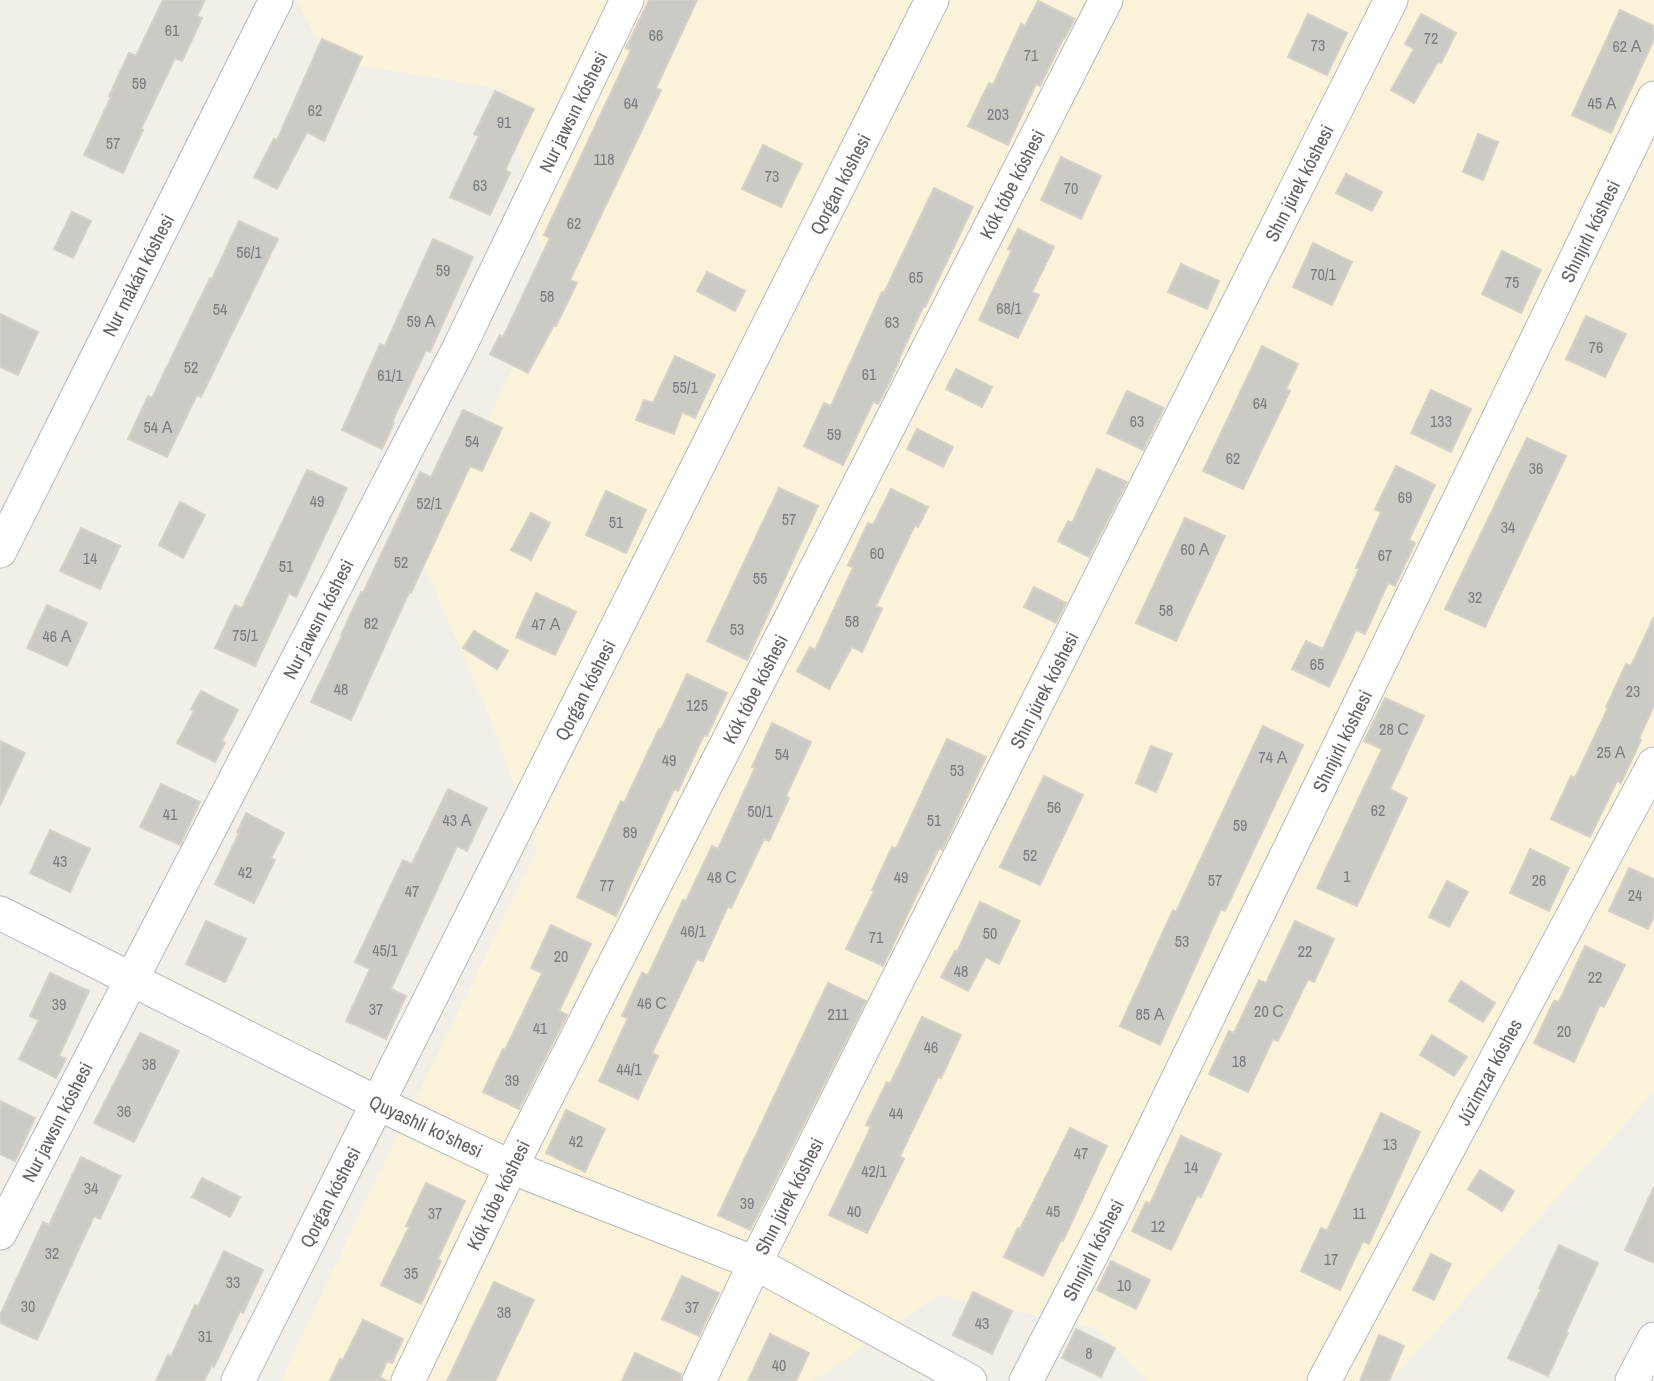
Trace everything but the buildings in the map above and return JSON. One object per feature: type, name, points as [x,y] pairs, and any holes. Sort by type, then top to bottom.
[{"type":"street","name":"Nur mákán kóshesi","points":[[0,551],[276,0]]},
{"type":"street","name":"Nur jawsın kóshesi","points":[[0,1233],[459,348],[626,0]]},
{"type":"street","name":"Qorǵan kóshesi","points":[[238,1381],[932,0]]},
{"type":"street","name":"Kók tóbe kóshesi","points":[[408,1381],[511,1167],[1107,0]]},
{"type":"street","name":"Shın júrek kóshesi","points":[[699,1381],[755,1263],[1391,0]]},
{"type":"street","name":"Shınjırlı kóshesi","points":[[1027,1381],[1110,1219],[1654,98]]},
{"type":"street","name":"Júzimzar kóshes","points":[[1324,1381],[1654,764]]},
{"type":"street","name":"Quyashli ko'shesi","points":[[0,913],[377,1103],[511,1167],[755,1263],[970,1381]]},
{"type":"street","points":[[1632,1381],[1654,1339]]},
{"type":"sand","points":[[297,0],[1654,0],[1654,1092],[1390,1381],[1147,1381],[1096,1328],[938,1295],[813,1381],[281,1381],[537,850],[491,720],[421,558],[551,289],[505,90],[327,60]]}]
